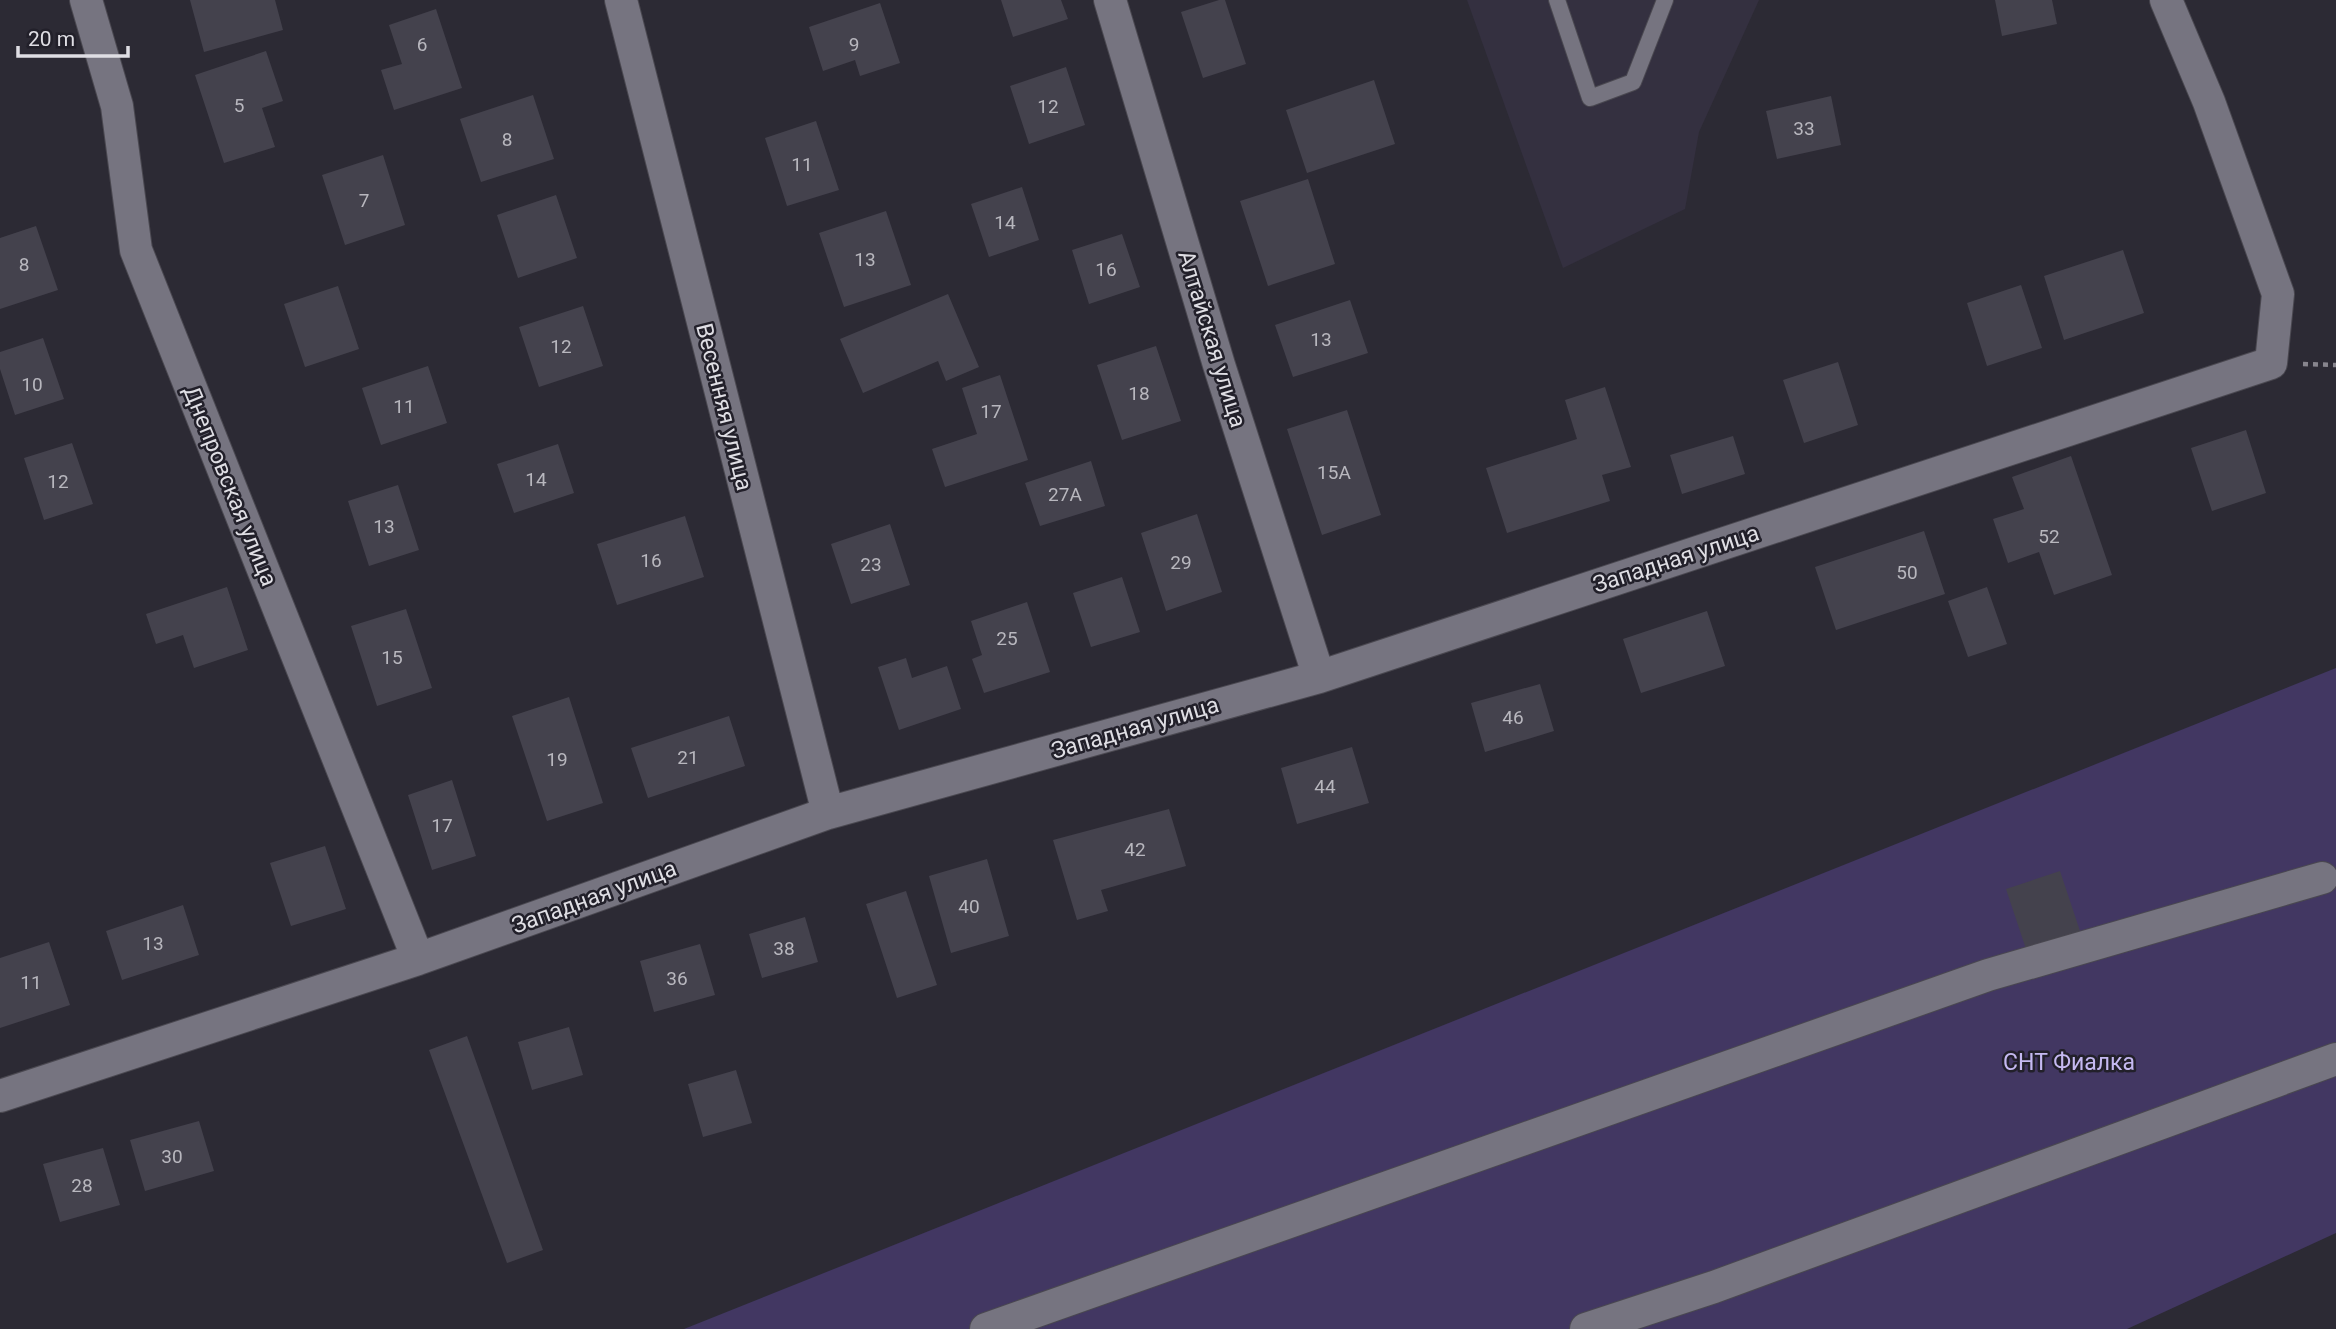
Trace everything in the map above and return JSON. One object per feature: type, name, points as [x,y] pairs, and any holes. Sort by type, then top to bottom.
[{"type":"street","name":"Днепровская улица","points":[[86,0],[117,106],[135,250],[418,959]]},
{"type":"street","name":"Весенняя улица","points":[[621,0],[828,813]]},
{"type":"street","name":"Алтайская улица","points":[[1110,0],[1223,379],[1319,677]]},
{"type":"street","name":"Западная улица","points":[[0,1096],[418,959],[828,813],[1319,677],[2271,363],[2278,294],[2209,102],[2166,0]]},
{"type":"street","points":[[986,1329],[1989,975],[2322,878]]},
{"type":"street","points":[[1586,1329],[1714,1287],[2336,1059]]},
{"type":"lane","points":[[1557,0],[1590,98],[1633,82],[1665,0]]},
{"type":"shaded area","points":[[1467,0],[1759,0],[1699,132],[1685,209],[1563,268]]},
{"type":"green space","name":"СНТ Фиалка","points":[[2336,668],[2336,1233],[2127,1329],[684,1329]]},
{"type":"building","points":[[190,0],[275,0],[283,30],[204,52]]},
{"type":"building","points":[[1001,0],[1061,0],[1068,19],[1013,37]]},
{"type":"building","points":[[1225,0],[1246,64],[1203,78],[1181,12]]},
{"type":"building","points":[[1995,0],[2052,0],[2057,24],[2002,36]]},
{"type":"building","points":[[880,3],[900,63],[860,76],[855,60],[823,71],[809,27]]},
{"type":"building","points":[[436,9],[462,88],[394,110],[381,70],[402,64],[389,25]]},
{"type":"building","points":[[266,51],[283,101],[262,108],[275,147],[224,163],[195,75]]},
{"type":"building","points":[[1066,67],[1085,125],[1029,144],[1010,86]]},
{"type":"building","points":[[1374,80],[1395,144],[1307,173],[1286,110]]},
{"type":"building","points":[[533,95],[554,159],[481,182],[460,119]]},
{"type":"building","points":[[1831,96],[1841,145],[1777,159],[1766,111]]},
{"type":"building","points":[[816,121],[839,190],[787,206],[765,138]]},
{"type":"building","points":[[383,155],[405,225],[345,245],[322,175]]},
{"type":"building","points":[[1308,179],[1335,264],[1268,286],[1240,201]]},
{"type":"building","points":[[1022,187],[1039,240],[989,257],[971,204]]},
{"type":"building","points":[[556,195],[577,258],[518,278],[497,215]]},
{"type":"building","points":[[886,211],[911,285],[844,307],[819,233]]},
{"type":"building","points":[[36,226],[58,290],[0,309],[0,238]]},
{"type":"building","points":[[1122,234],[1140,287],[1089,304],[1072,250]]},
{"type":"building","points":[[2123,250],[2144,313],[2064,340],[2044,276]]},
{"type":"building","points":[[2021,285],[2042,348],[1987,366],[1967,303]]},
{"type":"building","points":[[338,286],[359,349],[305,367],[284,304]]},
{"type":"building","points":[[948,294],[979,367],[946,381],[938,361],[863,393],[840,339]]},
{"type":"building","points":[[1350,300],[1368,353],[1293,377],[1275,325]]},
{"type":"building","points":[[583,306],[603,366],[539,387],[519,327]]},
{"type":"building","points":[[43,338],[64,399],[15,415],[0,369],[0,352]]},
{"type":"building","points":[[1156,346],[1181,421],[1122,440],[1097,365]]},
{"type":"building","points":[[1838,362],[1858,425],[1804,443],[1783,380]]},
{"type":"building","points":[[428,366],[447,423],[381,445],[362,388]]},
{"type":"building","points":[[1000,375],[1028,460],[945,487],[932,449],[977,434],[962,388]]},
{"type":"building","points":[[1605,387],[1631,467],[1602,475],[1610,501],[1507,533],[1486,468],[1577,439],[1565,400]]},
{"type":"building","points":[[1347,410],[1381,515],[1322,535],[1287,429]]},
{"type":"building","points":[[2246,430],[2266,493],[2212,511],[2191,448]]},
{"type":"building","points":[[1733,436],[1745,474],[1682,494],[1670,455]]},
{"type":"building","points":[[72,443],[93,504],[44,520],[24,458]]},
{"type":"building","points":[[558,444],[574,493],[514,513],[497,464]]},
{"type":"building","points":[[2071,456],[2112,575],[2054,595],[2039,552],[2008,563],[1993,519],[2024,509],[2012,477]]},
{"type":"building","points":[[1091,461],[1105,506],[1040,526],[1025,483]]},
{"type":"building","points":[[398,485],[419,550],[369,566],[348,501]]},
{"type":"building","points":[[1197,514],[1222,592],[1166,611],[1141,533]]},
{"type":"building","points":[[685,516],[704,577],[617,605],[597,544]]},
{"type":"building","points":[[890,524],[910,585],[851,604],[831,544]]},
{"type":"building","points":[[1924,531],[1945,594],[1836,630],[1815,567]]},
{"type":"building","points":[[1122,577],[1140,632],[1091,647],[1073,593]]},
{"type":"building","points":[[227,587],[248,650],[194,668],[183,635],[156,644],[146,614]]},
{"type":"building","points":[[1987,587],[2007,644],[1968,657],[1948,601]]},
{"type":"building","points":[[1027,602],[1050,672],[984,693],[972,659],[982,655],[971,621]]},
{"type":"building","points":[[406,609],[432,688],[377,706],[351,626]]},
{"type":"building","points":[[1707,611],[1725,666],[1641,693],[1623,639]]},
{"type":"building","points":[[906,658],[912,678],[947,666],[961,709],[899,730],[878,667]]},
{"type":"building","points":[[1540,684],[1554,731],[1485,752],[1471,703]]},
{"type":"building","points":[[569,697],[603,803],[547,821],[512,716]]},
{"type":"building","points":[[729,716],[745,766],[648,798],[631,748]]},
{"type":"building","points":[[1352,747],[1369,803],[1297,824],[1281,768]]},
{"type":"building","points":[[452,780],[476,856],[432,870],[408,795]]},
{"type":"building","points":[[1169,809],[1186,866],[1101,890],[1108,911],[1077,920],[1053,840]]},
{"type":"building","points":[[325,846],[346,909],[291,926],[270,863]]},
{"type":"building","points":[[987,859],[1009,936],[951,953],[929,876]]},
{"type":"building","points":[[2060,871],[2081,934],[2027,952],[2006,889]]},
{"type":"building","points":[[906,891],[937,985],[897,998],[866,904]]},
{"type":"building","points":[[183,905],[199,955],[122,980],[106,931]]},
{"type":"building","points":[[805,917],[818,962],[762,978],[749,934]]},
{"type":"building","points":[[49,942],[70,1005],[0,1028],[0,958]]},
{"type":"building","points":[[700,944],[715,995],[654,1012],[640,961]]},
{"type":"building","points":[[569,1027],[583,1075],[532,1090],[518,1042]]},
{"type":"building","points":[[467,1036],[543,1250],[507,1263],[429,1050]]},
{"type":"building","points":[[736,1070],[752,1123],[703,1137],[688,1084]]},
{"type":"building","points":[[199,1121],[214,1171],[145,1191],[130,1140]]},
{"type":"building","points":[[103,1148],[120,1205],[60,1222],[43,1164]]}]
